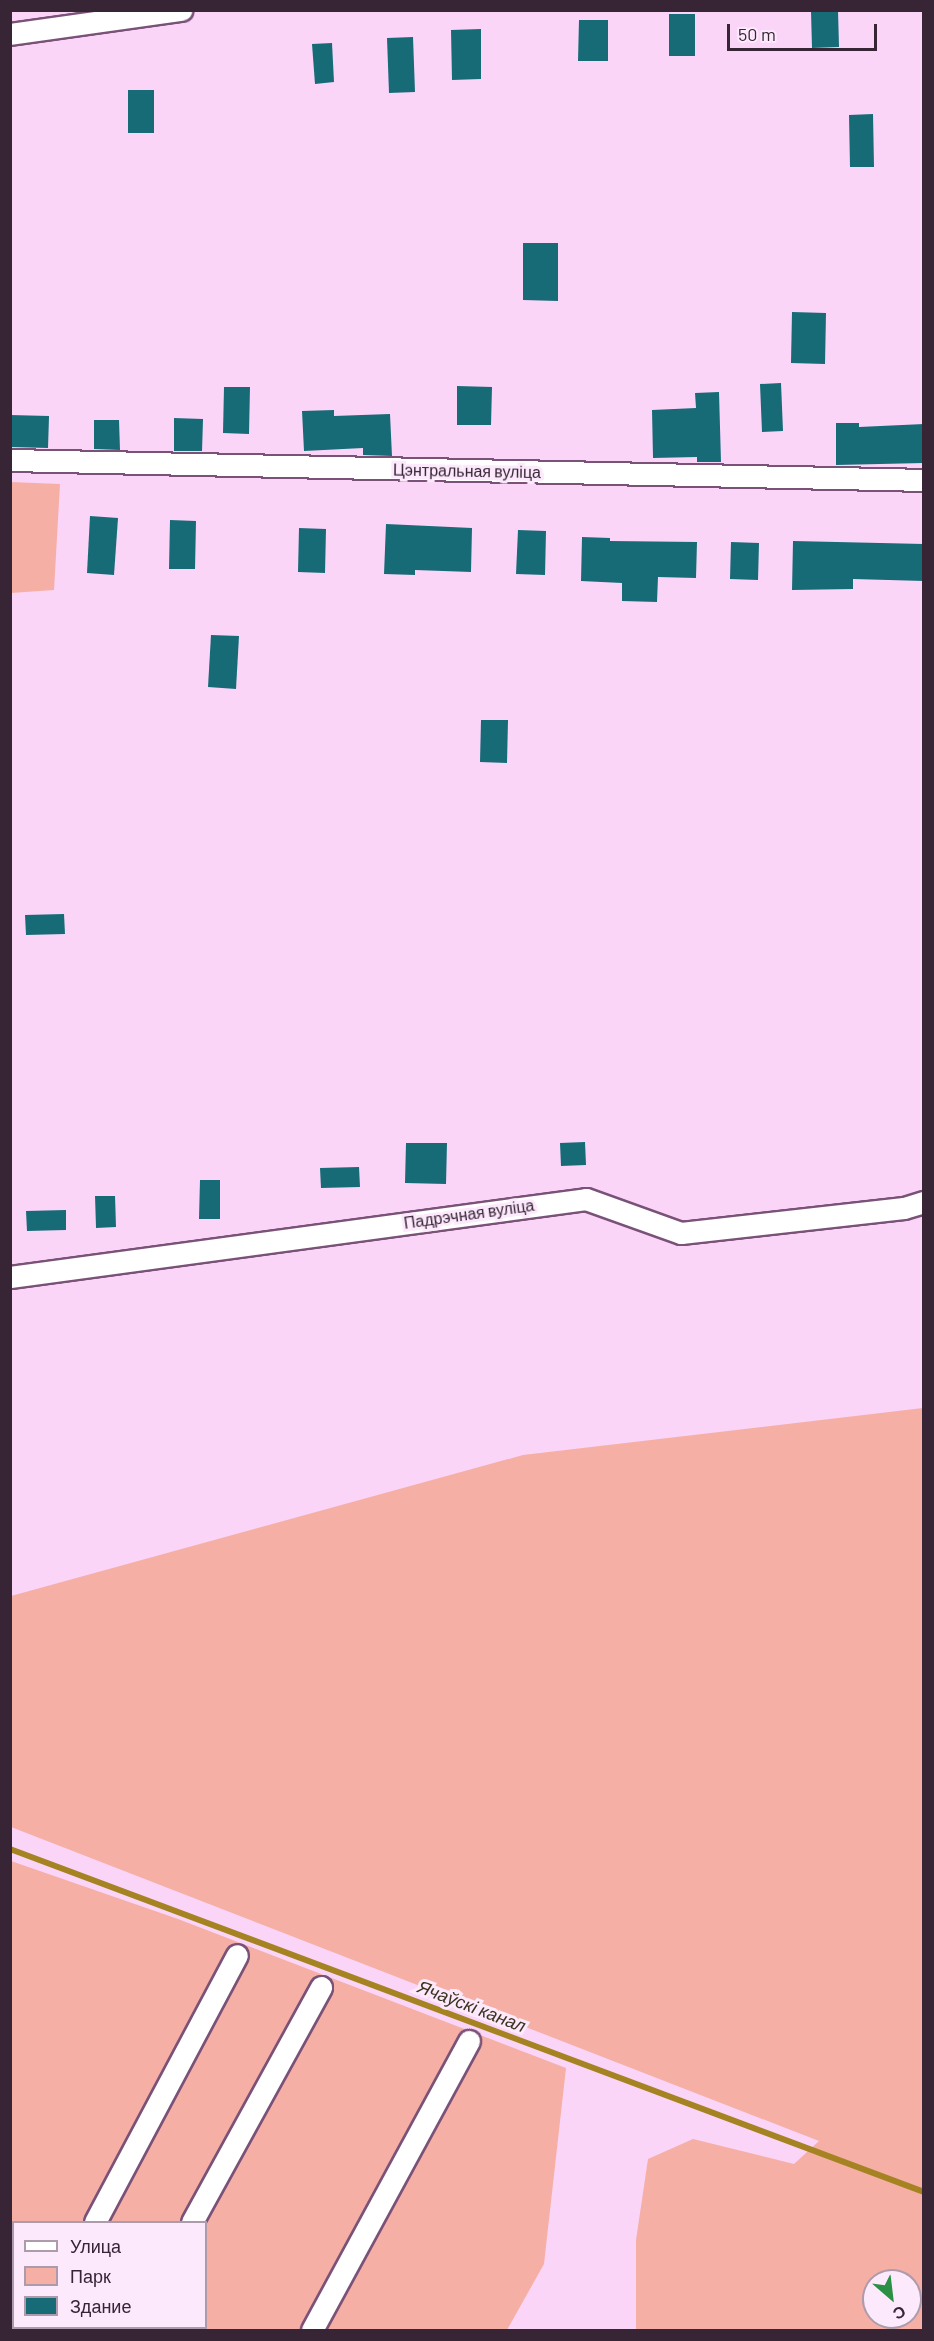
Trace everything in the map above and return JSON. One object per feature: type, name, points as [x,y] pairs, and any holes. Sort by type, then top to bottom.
[{"type":"street","points":[[10,34],[181,10]]},
{"type":"street","name":"Цэнтральная вуліца","points":[[10,460],[924,480]]},
{"type":"street","name":"Падрэчная вуліца","points":[[10,1277],[586,1199],[681,1233],[904,1208],[924,1202]]},
{"type":"street","points":[[96,2221],[237,1955]]},
{"type":"street","points":[[193,2221],[321,1987]]},
{"type":"street","points":[[312,2331],[469,2041]]},
{"type":"green space","points":[[10,482],[60,484],[54,590],[11,593]]},
{"type":"green space","points":[[923,1408],[923,2330],[636,2330],[636,2240],[648,2159],[693,2139],[794,2164],[819,2141],[11,1827],[11,1596],[523,1455]]},
{"type":"green space","points":[[11,1861],[178,1919],[566,2068],[544,2264],[507,2330],[11,2330]]},
{"type":"building","points":[[838,10],[839,47],[812,48],[811,11]]},
{"type":"building","points":[[669,14],[695,14],[695,56],[669,56]]},
{"type":"building","points":[[579,20],[608,20],[608,61],[578,61]]},
{"type":"building","points":[[481,29],[481,79],[452,80],[451,30]]},
{"type":"building","points":[[413,37],[415,92],[389,93],[387,38]]},
{"type":"building","points":[[332,43],[334,82],[315,84],[312,44]]},
{"type":"building","points":[[128,90],[154,90],[154,133],[128,133]]},
{"type":"building","points":[[873,114],[874,167],[850,167],[849,115]]},
{"type":"building","points":[[523,243],[558,243],[558,301],[523,300]]},
{"type":"building","points":[[792,312],[826,313],[825,364],[791,363]]},
{"type":"building","points":[[781,383],[783,431],[762,432],[760,384]]},
{"type":"building","points":[[457,386],[492,387],[491,425],[457,425]]},
{"type":"building","points":[[224,387],[250,387],[249,434],[223,433]]},
{"type":"building","points":[[719,392],[721,462],[697,462],[697,457],[653,458],[652,410],[696,408],[695,393]]},
{"type":"building","points":[[334,410],[334,416],[390,414],[392,456],[363,455],[363,448],[304,451],[302,411]]},
{"type":"building","points":[[10,415],[49,416],[48,448],[10,447]]},
{"type":"building","points":[[174,418],[203,419],[202,451],[174,451]]},
{"type":"building","points":[[94,420],[119,420],[120,450],[94,449]]},
{"type":"building","points":[[836,423],[859,423],[859,427],[924,424],[924,463],[836,465]]},
{"type":"building","points":[[90,516],[118,518],[114,575],[87,573]]},
{"type":"building","points":[[170,520],[196,521],[195,569],[169,569]]},
{"type":"building","points":[[386,524],[472,528],[471,572],[415,570],[415,575],[384,574]]},
{"type":"building","points":[[299,528],[326,529],[325,573],[298,572]]},
{"type":"building","points":[[518,530],[546,531],[545,575],[516,574]]},
{"type":"building","points":[[582,537],[610,538],[610,541],[697,542],[696,578],[658,577],[657,602],[622,601],[622,583],[581,581]]},
{"type":"building","points":[[793,541],[924,544],[924,581],[853,579],[853,589],[792,590]]},
{"type":"building","points":[[731,542],[759,543],[758,580],[730,579]]},
{"type":"building","points":[[211,635],[239,636],[236,689],[208,687]]},
{"type":"building","points":[[481,720],[508,720],[507,763],[480,762]]},
{"type":"building","points":[[64,914],[65,934],[26,935],[25,915]]},
{"type":"building","points":[[585,1142],[586,1165],[561,1166],[560,1143]]},
{"type":"building","points":[[406,1143],[447,1143],[446,1184],[405,1183]]},
{"type":"building","points":[[359,1167],[360,1187],[321,1188],[320,1168]]},
{"type":"building","points":[[200,1180],[220,1180],[220,1219],[199,1219]]},
{"type":"building","points":[[95,1196],[115,1196],[116,1227],[96,1228]]},
{"type":"building","points":[[66,1210],[66,1230],[27,1231],[26,1211]]},
{"type":"waterway","name":"Ячаўскі канал","points":[[10,1849],[924,2192]]}]
